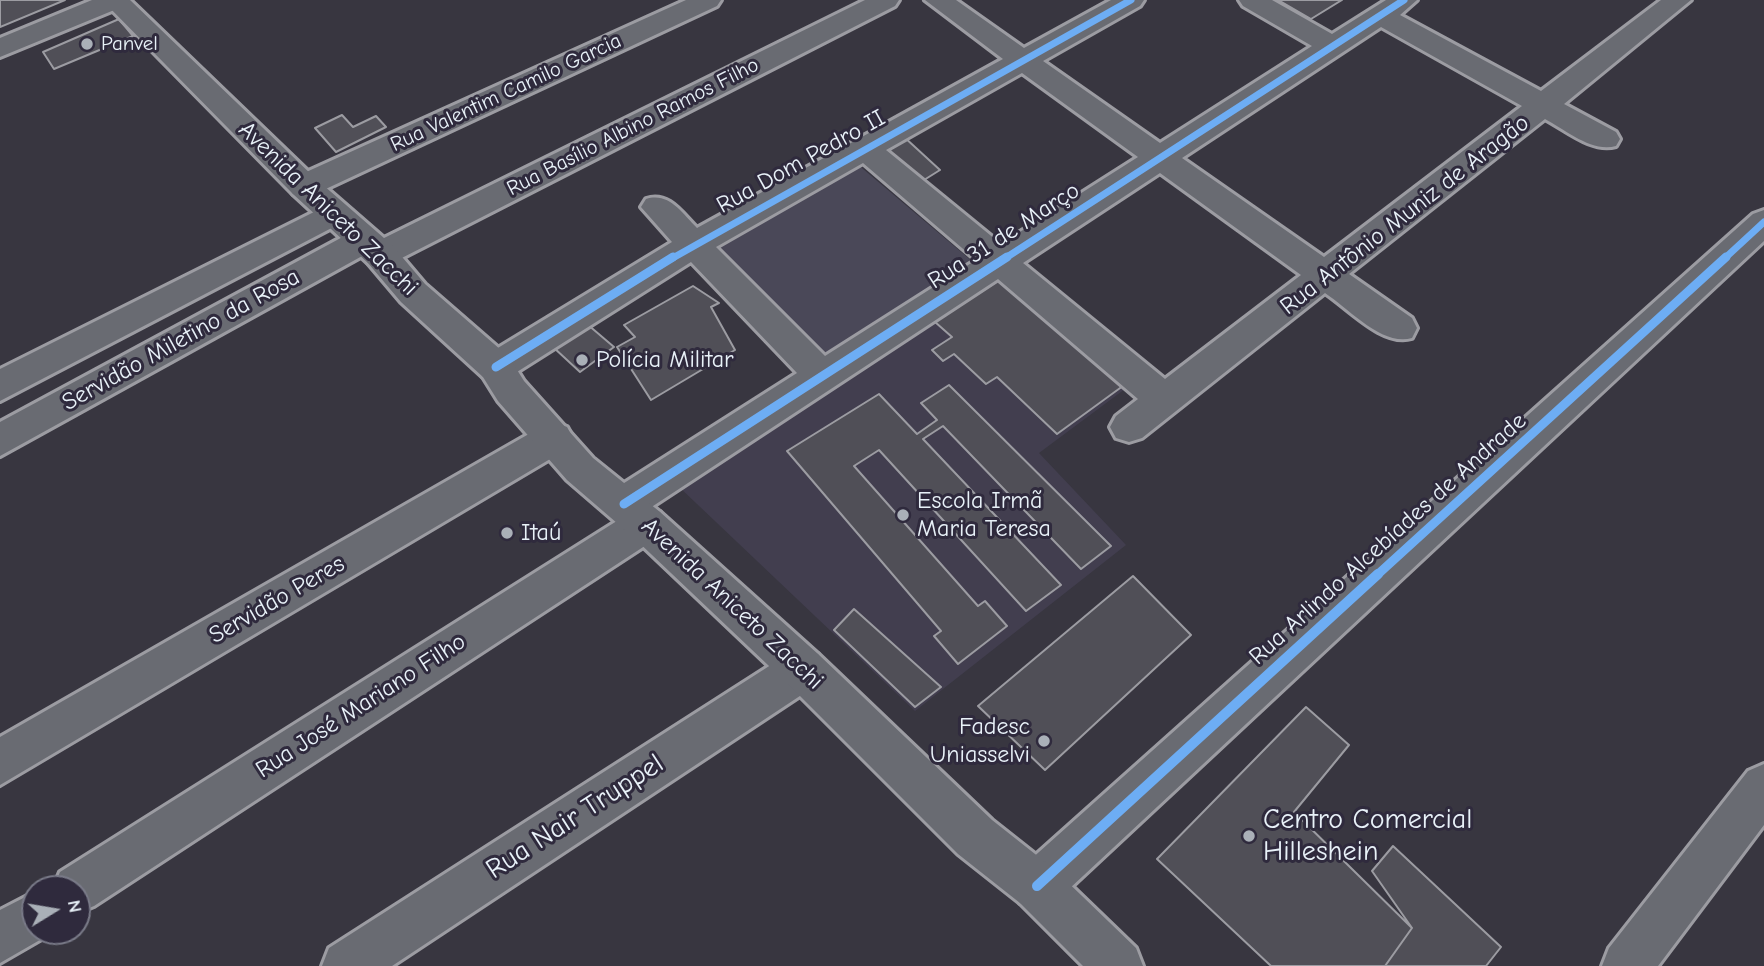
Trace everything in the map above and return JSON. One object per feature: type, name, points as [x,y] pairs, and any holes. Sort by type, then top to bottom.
[{"type":"street","name":"Avenida Aniceto Zacchi","points":[[115,0],[304,186],[371,247],[413,293],[496,367],[511,391],[580,469],[635,514],[803,669],[975,837],[1037,886],[1118,966]]},
{"type":"street","points":[[0,48],[115,0]]},
{"type":"street","name":"Rua Valentim Camilo Garcia","points":[[304,186],[708,0]]},
{"type":"street","name":"Rua Basílio Albino Ramos Filho","points":[[371,247],[886,0]]},
{"type":"street","points":[[938,0],[1400,328]]},
{"type":"street","name":"Rua Dom Pedro II","points":[[496,367],[694,244],[1131,0]]},
{"type":"street","points":[[1252,0],[1332,47]]},
{"type":"street","name":"Rua Antônio Muniz de Aragão","points":[[1129,427],[1678,0]]},
{"type":"street","points":[[1392,8],[1545,106],[1605,139]]},
{"type":"street","name":"Rua 31 de Março","points":[[635,514],[822,376],[1392,8]]},
{"type":"street","points":[[865,149],[1165,400]]},
{"type":"street","points":[[657,207],[822,376]]},
{"type":"street","points":[[0,386],[334,213]]},
{"type":"street","name":"Rua Arlindo Alcebíades de Andrade","points":[[1037,886],[1759,235]]},
{"type":"street","name":"Servidão Miletino da Rosa","points":[[0,440],[371,247]]},
{"type":"street","name":"Servidão Peres","points":[[0,762],[554,438]]},
{"type":"street","name":"Rua José Mariano Filho","points":[[91,880],[635,514]]},
{"type":"street","name":"Rua Nair Truppel","points":[[347,966],[803,669]]},
{"type":"street","points":[[1627,966],[1764,787]]},
{"type":"street","points":[[0,938],[21,925]]},
{"type":"shaded area","points":[[856,163],[973,262],[821,359],[708,246]]},
{"type":"shaded area","name":"Escola Irmã Maria Teresa","points":[[1004,274],[1133,383],[1039,453],[1126,545],[915,711],[677,485]]},
{"type":"building","points":[[0,0],[65,0],[0,27]]},
{"type":"building","points":[[1278,0],[1342,0],[1311,19]]},
{"type":"building","name":"Panvel","points":[[119,19],[133,36],[54,69],[43,52]]},
{"type":"building","points":[[342,115],[353,127],[376,116],[386,127],[336,152],[315,128]]},
{"type":"building","points":[[903,136],[940,170],[924,180],[883,149]]},
{"type":"building","points":[[1004,277],[1127,383],[1057,434],[997,377],[986,384],[954,354],[943,361],[932,350],[952,337],[935,322]]},
{"type":"building","points":[[693,286],[719,303],[711,307],[735,350],[651,400],[617,347],[635,337],[624,325]]},
{"type":"building","name":"Polícia Militar","points":[[587,324],[614,347],[580,372],[553,347]]},
{"type":"building","points":[[949,385],[1111,546],[1081,569],[943,426],[923,439],[1061,585],[1026,611],[879,450],[854,466],[978,606],[985,601],[1007,626],[958,664],[934,636],[941,631],[787,451],[879,394],[917,434],[937,420],[921,403]]},
{"type":"building","points":[[1133,576],[1191,635],[1045,770],[978,706]]},
{"type":"building","points":[[854,609],[941,687],[915,707],[834,630]]},
{"type":"building","name":"Centro Comercial Hilleshein","points":[[1306,707],[1349,745],[1294,812],[1412,928],[1385,966],[1271,966],[1157,859]]},
{"type":"building","points":[[1393,846],[1501,947],[1486,966],[1385,966],[1412,928],[1372,871]]},
{"type":"cycle path","points":[[496,367],[694,244],[1131,0]]},
{"type":"cycle path","points":[[624,504],[1404,0]]},
{"type":"cycle path","points":[[1037,886],[1764,222]]},
{"type":"place","name":"Panvel","points":[[87,44]]},
{"type":"place","name":"Polícia Militar","points":[[582,360]]},
{"type":"place","name":"Escola Irmã Maria Teresa","points":[[903,515]]},
{"type":"place","name":"Itaú","points":[[507,533]]},
{"type":"place","name":"Fadesc Uniasselvi","points":[[1044,741]]},
{"type":"place","name":"Centro Comercial Hilleshein","points":[[1249,836]]}]
